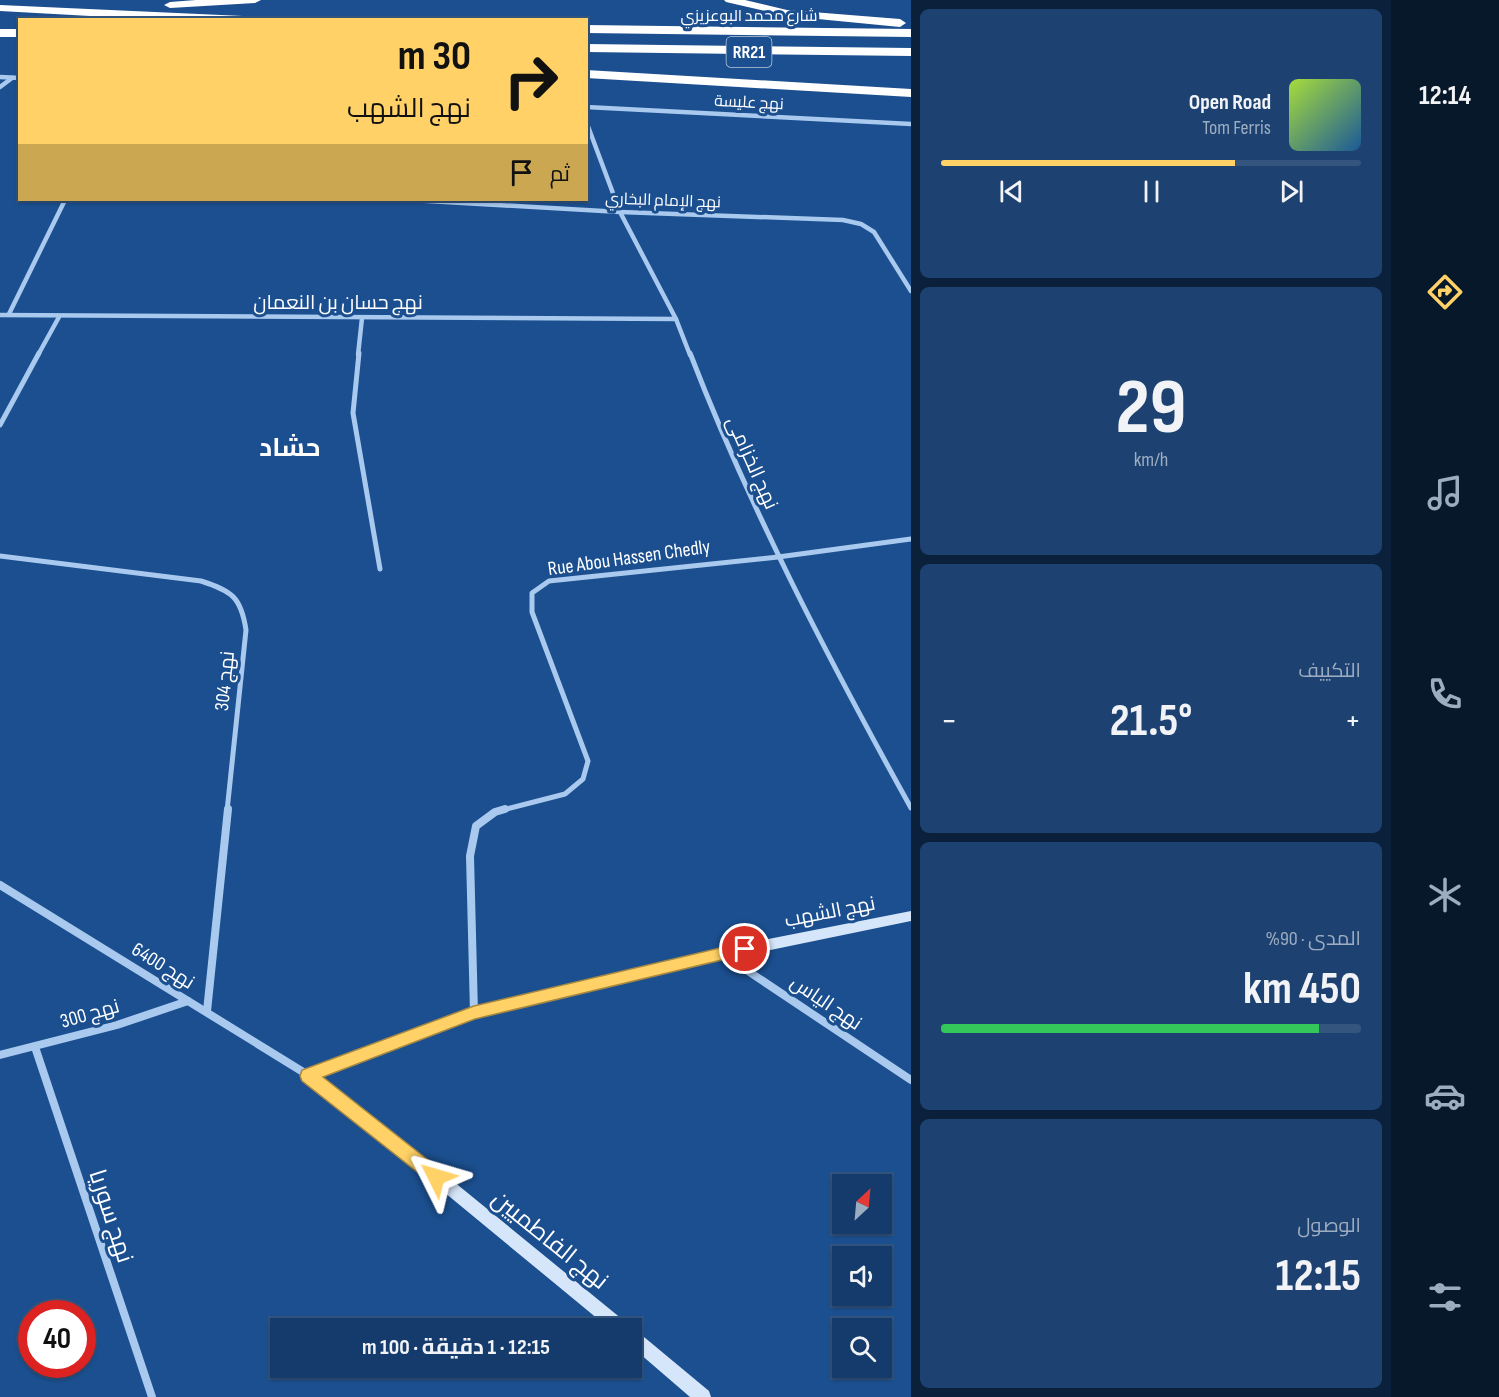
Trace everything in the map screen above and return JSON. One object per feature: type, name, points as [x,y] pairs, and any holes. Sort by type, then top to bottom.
[{"type":"highway","points":[[24,9],[141,7],[255,0]]},
{"type":"highway","points":[[730,0],[787,13],[911,24]]},
{"type":"highway","points":[[0,8],[203,18]]},
{"type":"highway","name":"شارع محمد البوعزيزي","points":[[588,29],[911,33]]},
{"type":"highway","points":[[2,33],[18,34]]},
{"type":"highway","name":"شارع محمد البوعزيزي","points":[[588,48],[911,52]]},
{"type":"highway","points":[[588,74],[911,93]]},
{"type":"street","points":[[0,77],[18,78]]},
{"type":"street","points":[[0,87],[12,77]]},
{"type":"street","name":"نهج عليسة","points":[[588,107],[911,124]]},
{"type":"street","name":"نهج الخزامى","points":[[588,126],[620,212],[676,320],[714,416],[778,557],[858,712],[911,808]]},
{"type":"street","points":[[9,314],[65,201]]},
{"type":"street","name":"نهج الإمام البخاري","points":[[428,201],[620,212],[843,220],[861,224],[874,232],[911,291]]},
{"type":"street","name":"نهج حسان بن النعمان","points":[[0,315],[676,320]]},
{"type":"street","points":[[0,426],[59,317]]},
{"type":"street","points":[[362,318],[353,413],[380,569]]},
{"type":"street","name":"Rue Abou Hassen Chedly","points":[[474,1013],[470,855],[476,826],[495,812],[565,794],[583,779],[588,760],[532,612],[532,592],[549,581],[778,557],[911,539]]},
{"type":"street","name":"نهج 304","points":[[0,556],[201,580],[227,589],[243,607],[246,630],[207,1011]]},
{"type":"street","name":"نهج 6400","points":[[0,885],[207,1011],[308,1076]]},
{"type":"street","name":"نهج الشهب","points":[[308,1076],[474,1013],[722,954],[911,916]]},
{"type":"street","name":"نهج الياس","points":[[722,954],[911,1080]]},
{"type":"street","name":"نهج 300","points":[[0,1055],[117,1025],[188,1001]]},
{"type":"street","name":"نهج سوريا","points":[[35,1047],[152,1397]]},
{"type":"street","name":"نهج الفاطميين","points":[[308,1076],[421,1164],[609,1318]]},
{"type":"street","points":[[642,1345],[703,1397]]},
{"type":"district","name":"حشاد","points":[[290,448]]},
{"type":"route","points":[[436,1177],[308,1076],[474,1013],[745,949]]}]
